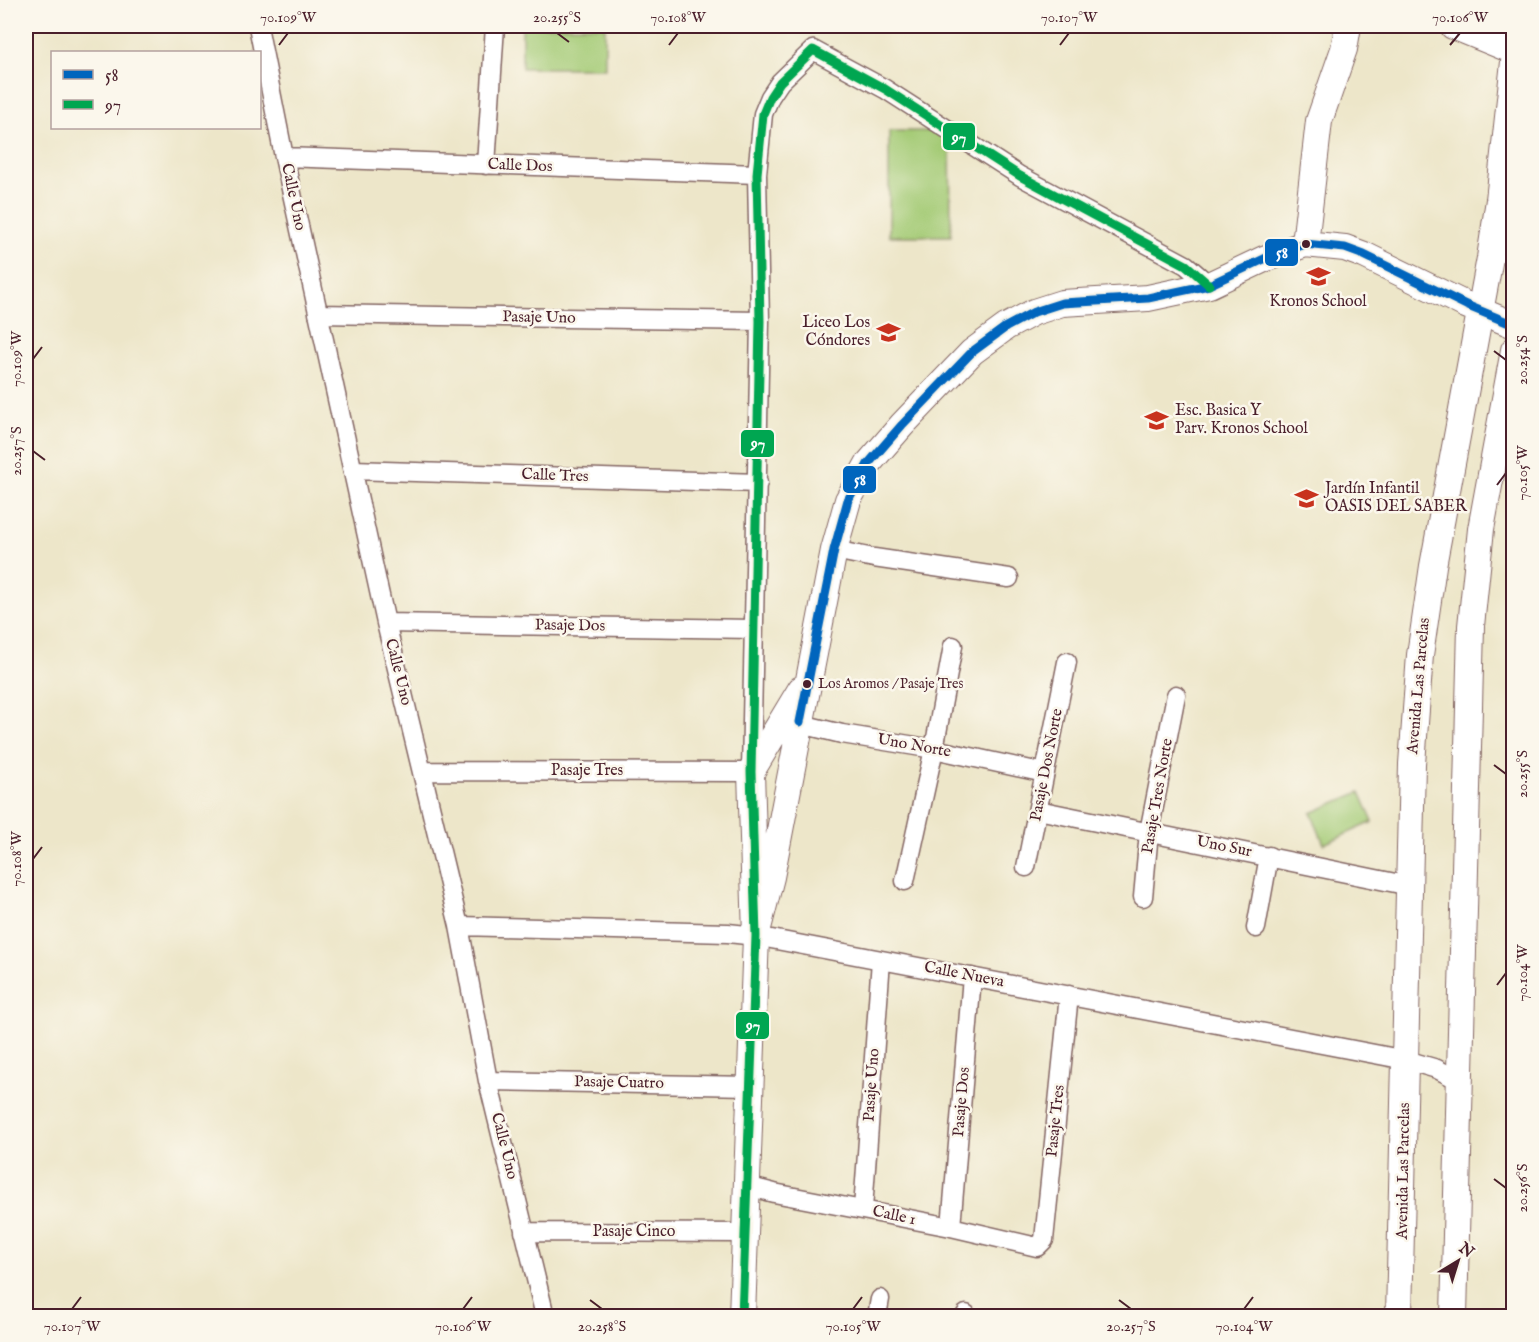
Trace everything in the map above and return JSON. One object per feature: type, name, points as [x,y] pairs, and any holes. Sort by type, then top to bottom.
[{"type":"main road","points":[[1305,244],[1319,121],[1344,49],[1348,26]]},
{"type":"main road","points":[[1453,26],[1514,51]]},
{"type":"main road","name":"Avenida Las Parcelas","points":[[1399,1317],[1412,764],[1420,655],[1433,566],[1481,312],[1499,200],[1514,62]]},
{"type":"main road","points":[[756,936],[771,877],[791,722],[810,674],[834,550],[848,500],[868,464],[972,351],[1006,327],[1034,312],[1062,303],[1149,298],[1209,285],[1264,259],[1305,244],[1345,248],[1364,255],[1481,312],[1514,325]]},
{"type":"main road","points":[[1454,1317],[1471,626],[1481,529],[1514,350]]},
{"type":"main road","points":[[742,1317],[756,936],[751,772],[791,722]]},
{"type":"street","name":"Calle Uno","points":[[258,26],[284,157],[386,623],[459,926],[488,1081],[545,1317]]},
{"type":"street","points":[[486,165],[495,26]]},
{"type":"street","points":[[751,772],[760,321],[757,174],[763,114],[780,82],[813,51],[885,89],[1020,176],[1186,265],[1209,285]]},
{"type":"street","name":"Calle Dos","points":[[284,157],[757,174]]},
{"type":"street","name":"Pasaje Uno","points":[[318,314],[760,321]]},
{"type":"street","name":"Calle Tres","points":[[353,470],[758,483]]},
{"type":"street","points":[[834,550],[1010,578]]},
{"type":"street","name":"Pasaje Dos","points":[[386,623],[753,629]]},
{"type":"street","points":[[905,881],[954,646]]},
{"type":"street","name":"Pasaje Dos Norte","points":[[1026,867],[1067,662]]},
{"type":"street","name":"Pasaje Tres Norte","points":[[1143,897],[1149,832],[1176,695]]},
{"type":"street","name":"Uno Norte","points":[[791,722],[1045,773]]},
{"type":"street","name":"Pasaje Tres","points":[[422,771],[751,772]]},
{"type":"street","name":"Uno Sur","points":[[1038,810],[1410,886]]},
{"type":"street","points":[[1256,928],[1269,856]]},
{"type":"street","name":"Calle Nueva","points":[[459,926],[728,933],[756,936],[1406,1059],[1437,1069],[1460,1081]]},
{"type":"street","name":"Pasaje Uno","points":[[863,1209],[881,960]]},
{"type":"street","name":"Pasaje Dos","points":[[951,1227],[972,977]]},
{"type":"street","name":"Pasaje Tres","points":[[1041,1245],[1044,1240],[1069,995]]},
{"type":"street","name":"Pasaje Cuatro","points":[[488,1081],[750,1086]]},
{"type":"street","name":"Calle 1","points":[[747,1186],[951,1227],[1037,1247],[1041,1245]]},
{"type":"street","name":"Pasaje Cinco","points":[[524,1232],[744,1233]]},
{"type":"green space","points":[[522,26],[605,26],[605,68],[522,68]]},
{"type":"green space","points":[[889,131],[950,131],[951,236],[889,236]]},
{"type":"green space","points":[[1360,792],[1373,822],[1324,844],[1311,813]]},
{"type":"transit line","name":"97","points":[[742,1316],[756,936],[751,772],[760,321],[757,174],[763,114],[770,97],[780,82],[813,50],[885,89],[1020,176],[1186,265],[1209,285]]},
{"type":"transit line","name":"58","points":[[800,722],[834,550],[848,500],[868,464],[902,425],[972,352],[1006,327],[1034,312],[1062,303],[1148,298],[1209,285],[1264,259],[1305,244],[1345,248],[1364,255],[1466,305],[1514,325]]},
{"type":"place","name":"Kronos School","points":[[1318,277]]},
{"type":"place","name":"Liceo Los Cóndores","points":[[888,332]]},
{"type":"place","name":"Esc. Basica Y Parv. Kronos School","points":[[1157,420]]},
{"type":"place","name":"Jardín Infantil OASIS DEL SABER","points":[[1307,498]]},
{"type":"place","name":"Los Aromos / Pasaje Tres","points":[[807,684]]}]
